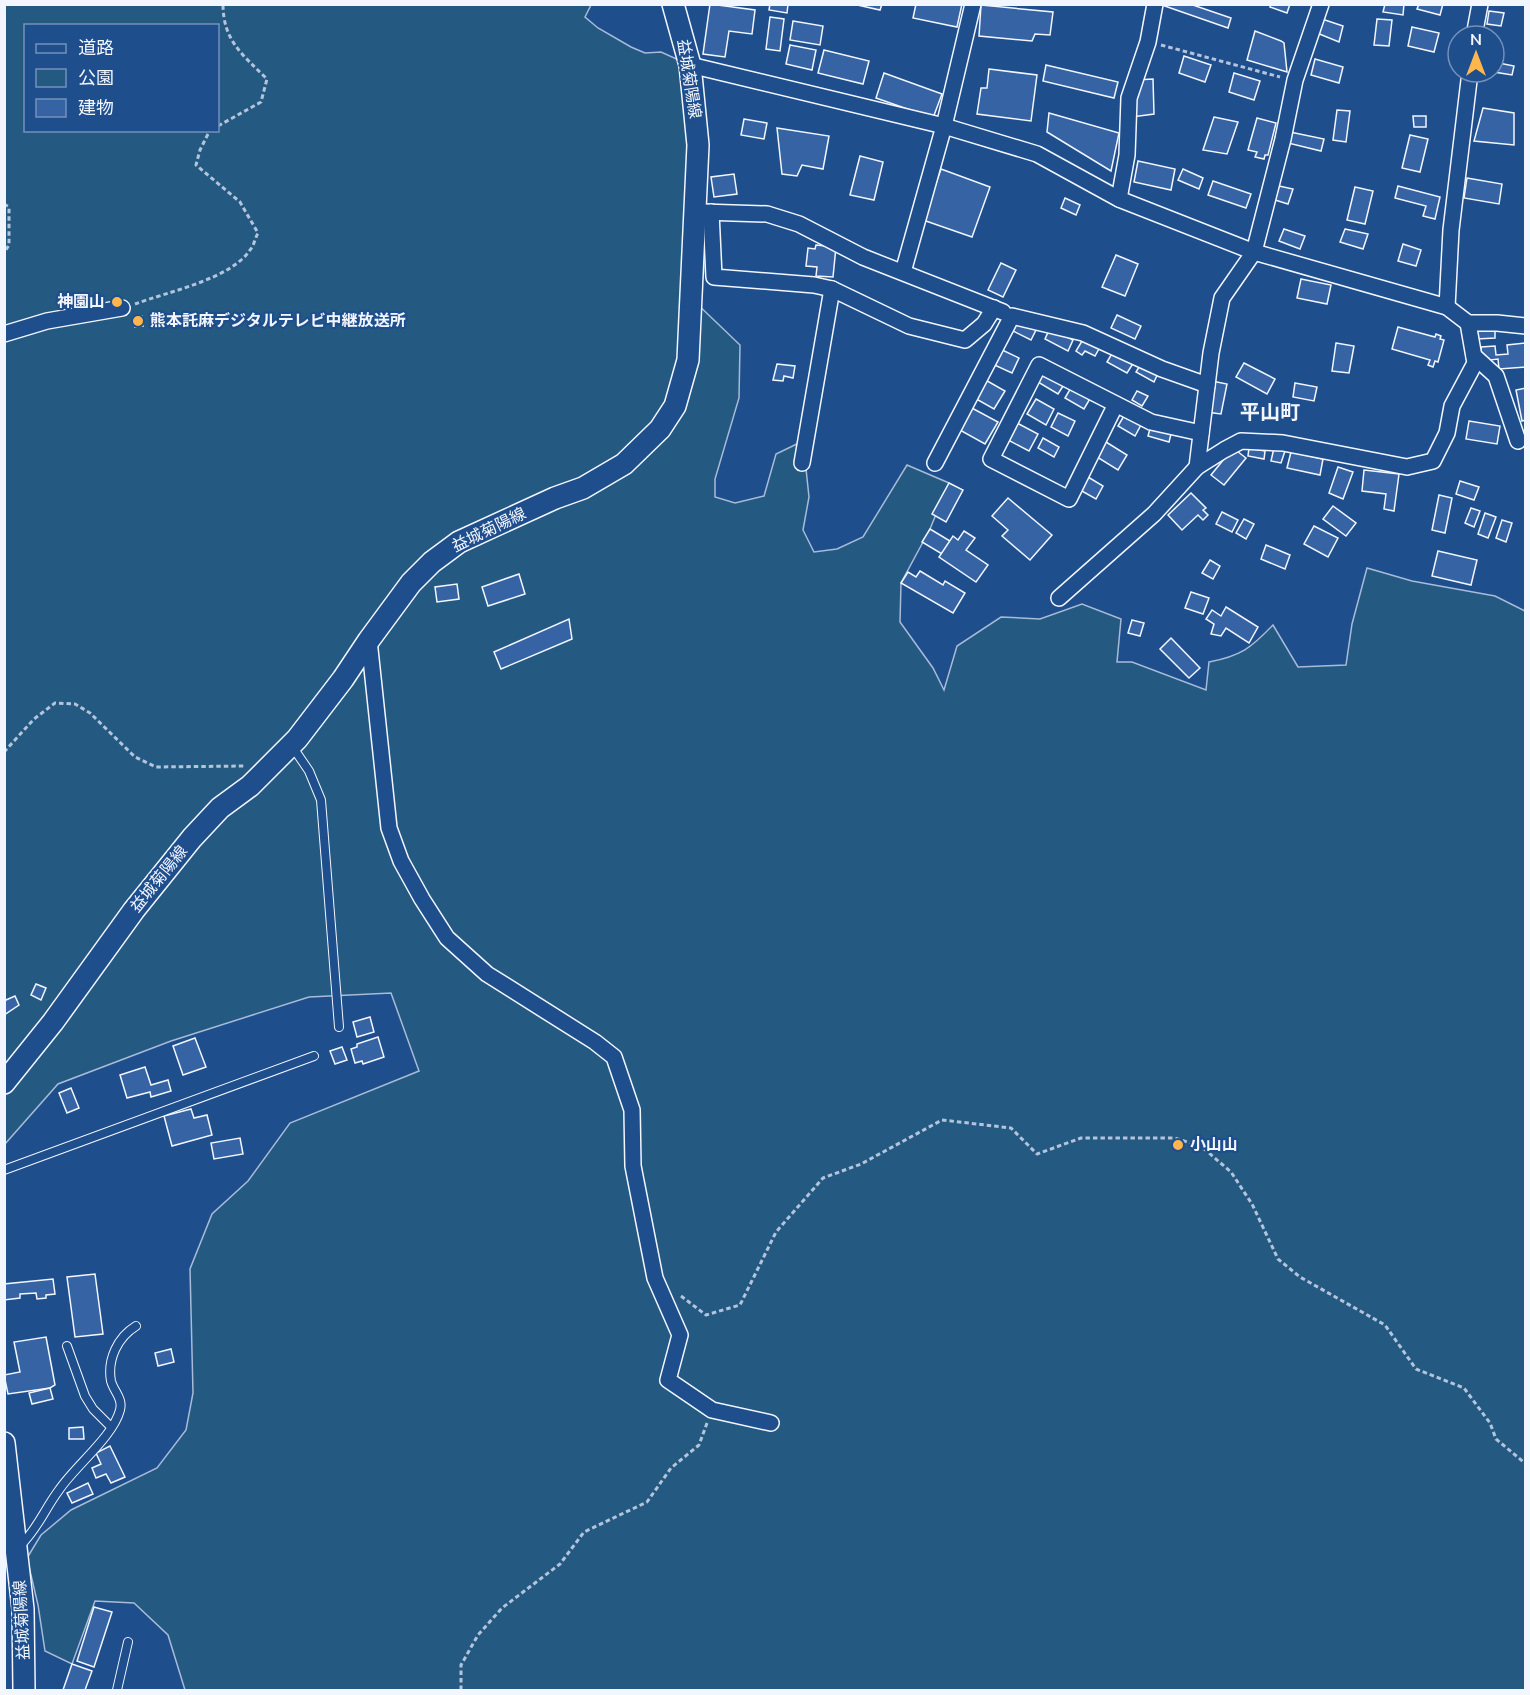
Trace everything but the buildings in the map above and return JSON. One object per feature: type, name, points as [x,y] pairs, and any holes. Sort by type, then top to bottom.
[{"type":"main road","name":"益城菊陽線","points":[[4,1083],[53,1022],[165,869],[220,808],[250,786],[291,745],[343,679],[411,584],[432,562],[459,542],[555,498],[583,488],[624,464],[660,429],[675,406],[687,360],[703,212],[690,65],[673,4]]},
{"type":"main road","name":"益城菊陽線","points":[[4,1443],[23,1609],[24,1690]]},
{"type":"street","points":[[903,272],[944,126],[974,4]]},
{"type":"street","points":[[1119,199],[1127,155],[1129,98],[1148,42],[1155,4]]},
{"type":"street","points":[[1197,467],[1211,353],[1222,298],[1254,252],[1283,139],[1295,80],[1321,4]]},
{"type":"street","points":[[1476,24],[1480,4]]},
{"type":"street","points":[[690,65],[944,126],[1037,154],[1119,199],[1254,252],[1447,307],[1468,323],[1497,322],[1526,326]]},
{"type":"street","points":[[1447,307],[1451,230],[1469,84]]},
{"type":"street","points":[[994,308],[984,324],[965,340],[909,326],[832,289],[814,285],[714,276],[703,212],[767,214],[799,224],[863,257],[994,308],[1011,316],[1083,333],[1162,369],[1207,385]]},
{"type":"street","points":[[802,463],[832,289]]},
{"type":"street","points":[[4,334],[47,321],[122,308]]},
{"type":"street","points":[[935,463],[1011,316]]},
{"type":"street","points":[[1059,598],[1154,514],[1197,467],[1241,441],[1283,443],[1407,467],[1433,461],[1447,434],[1452,406],[1475,363],[1468,323]]},
{"type":"street","points":[[1474,356],[1496,376],[1518,441]]},
{"type":"street","points":[[1116,404],[1069,499],[991,459],[1039,365],[1116,404],[1151,422],[1201,433]]},
{"type":"street","points":[[369,640],[389,828],[401,861],[447,938],[486,974],[596,1042],[614,1057],[632,1110],[633,1166],[655,1278],[680,1335],[668,1380],[712,1410],[771,1423]]},
{"type":"lane","points":[[291,745],[309,771],[321,800],[339,1028]]},
{"type":"lane","points":[[4,1170],[314,1056]]},
{"type":"lane","points":[[17,1549],[34,1532],[58,1490],[111,1427],[120,1411],[121,1401],[111,1380],[113,1356],[117,1343],[123,1335],[136,1326]]},
{"type":"lane","points":[[67,1347],[85,1396],[93,1409],[111,1427]]},
{"type":"lane","points":[[117,1690],[128,1642]]},
{"type":"path","points":[[219,125],[261,102],[267,79],[233,45],[223,19],[223,4]]},
{"type":"path","points":[[1148,42],[1295,80]]},
{"type":"path","points":[[122,308],[201,283],[229,269],[250,251],[258,233],[240,202],[196,165],[209,132]]},
{"type":"path","points":[[4,204],[9,207],[9,245],[4,253]]},
{"type":"path","points":[[4,752],[34,719],[55,703],[75,704],[90,713],[135,757],[156,767],[269,766]]},
{"type":"path","points":[[655,1278],[706,1315],[740,1305],[776,1232],[823,1178],[861,1164],[942,1120],[1011,1128],[1037,1154],[1081,1138],[1175,1138],[1202,1148],[1231,1172],[1252,1204],[1278,1259],[1300,1277],[1385,1325],[1416,1369],[1464,1388],[1490,1423],[1496,1439],[1526,1464]]},
{"type":"path","points":[[461,1690],[461,1665],[478,1635],[502,1608],[560,1564],[584,1532],[648,1502],[671,1468],[699,1444],[712,1410]]},
{"type":"green space","points":[[5,5],[591,5],[585,17],[598,28],[645,53],[661,52],[690,65],[692,299],[740,345],[739,398],[715,479],[715,497],[735,503],[764,496],[776,454],[803,441],[809,497],[803,530],[814,552],[837,549],[863,537],[907,465],[949,483],[930,529],[901,583],[900,622],[933,668],[944,690],[957,646],[1001,617],[1040,619],[1082,604],[1121,619],[1117,662],[1132,662],[1206,690],[1209,662],[1245,650],[1273,625],[1298,667],[1346,665],[1352,624],[1367,568],[1412,581],[1495,596],[1525,611],[1525,1690],[185,1690],[168,1635],[134,1603],[95,1601],[72,1664],[45,1651],[38,1605],[27,1558],[41,1535],[71,1510],[157,1468],[186,1430],[193,1393],[190,1269],[212,1214],[248,1181],[290,1123],[419,1071],[391,993],[309,997],[171,1041],[58,1084],[5,1144]]},
{"type":"place","name":"神園山","points":[[117,302]]},
{"type":"place","name":"熊本託麻デジタルテレビ中継放送所","points":[[138,321]]},
{"type":"place","name":"小山山","points":[[1178,1145]]},
{"type":"district","name":"平山町","points":[[1270,412]]}]
